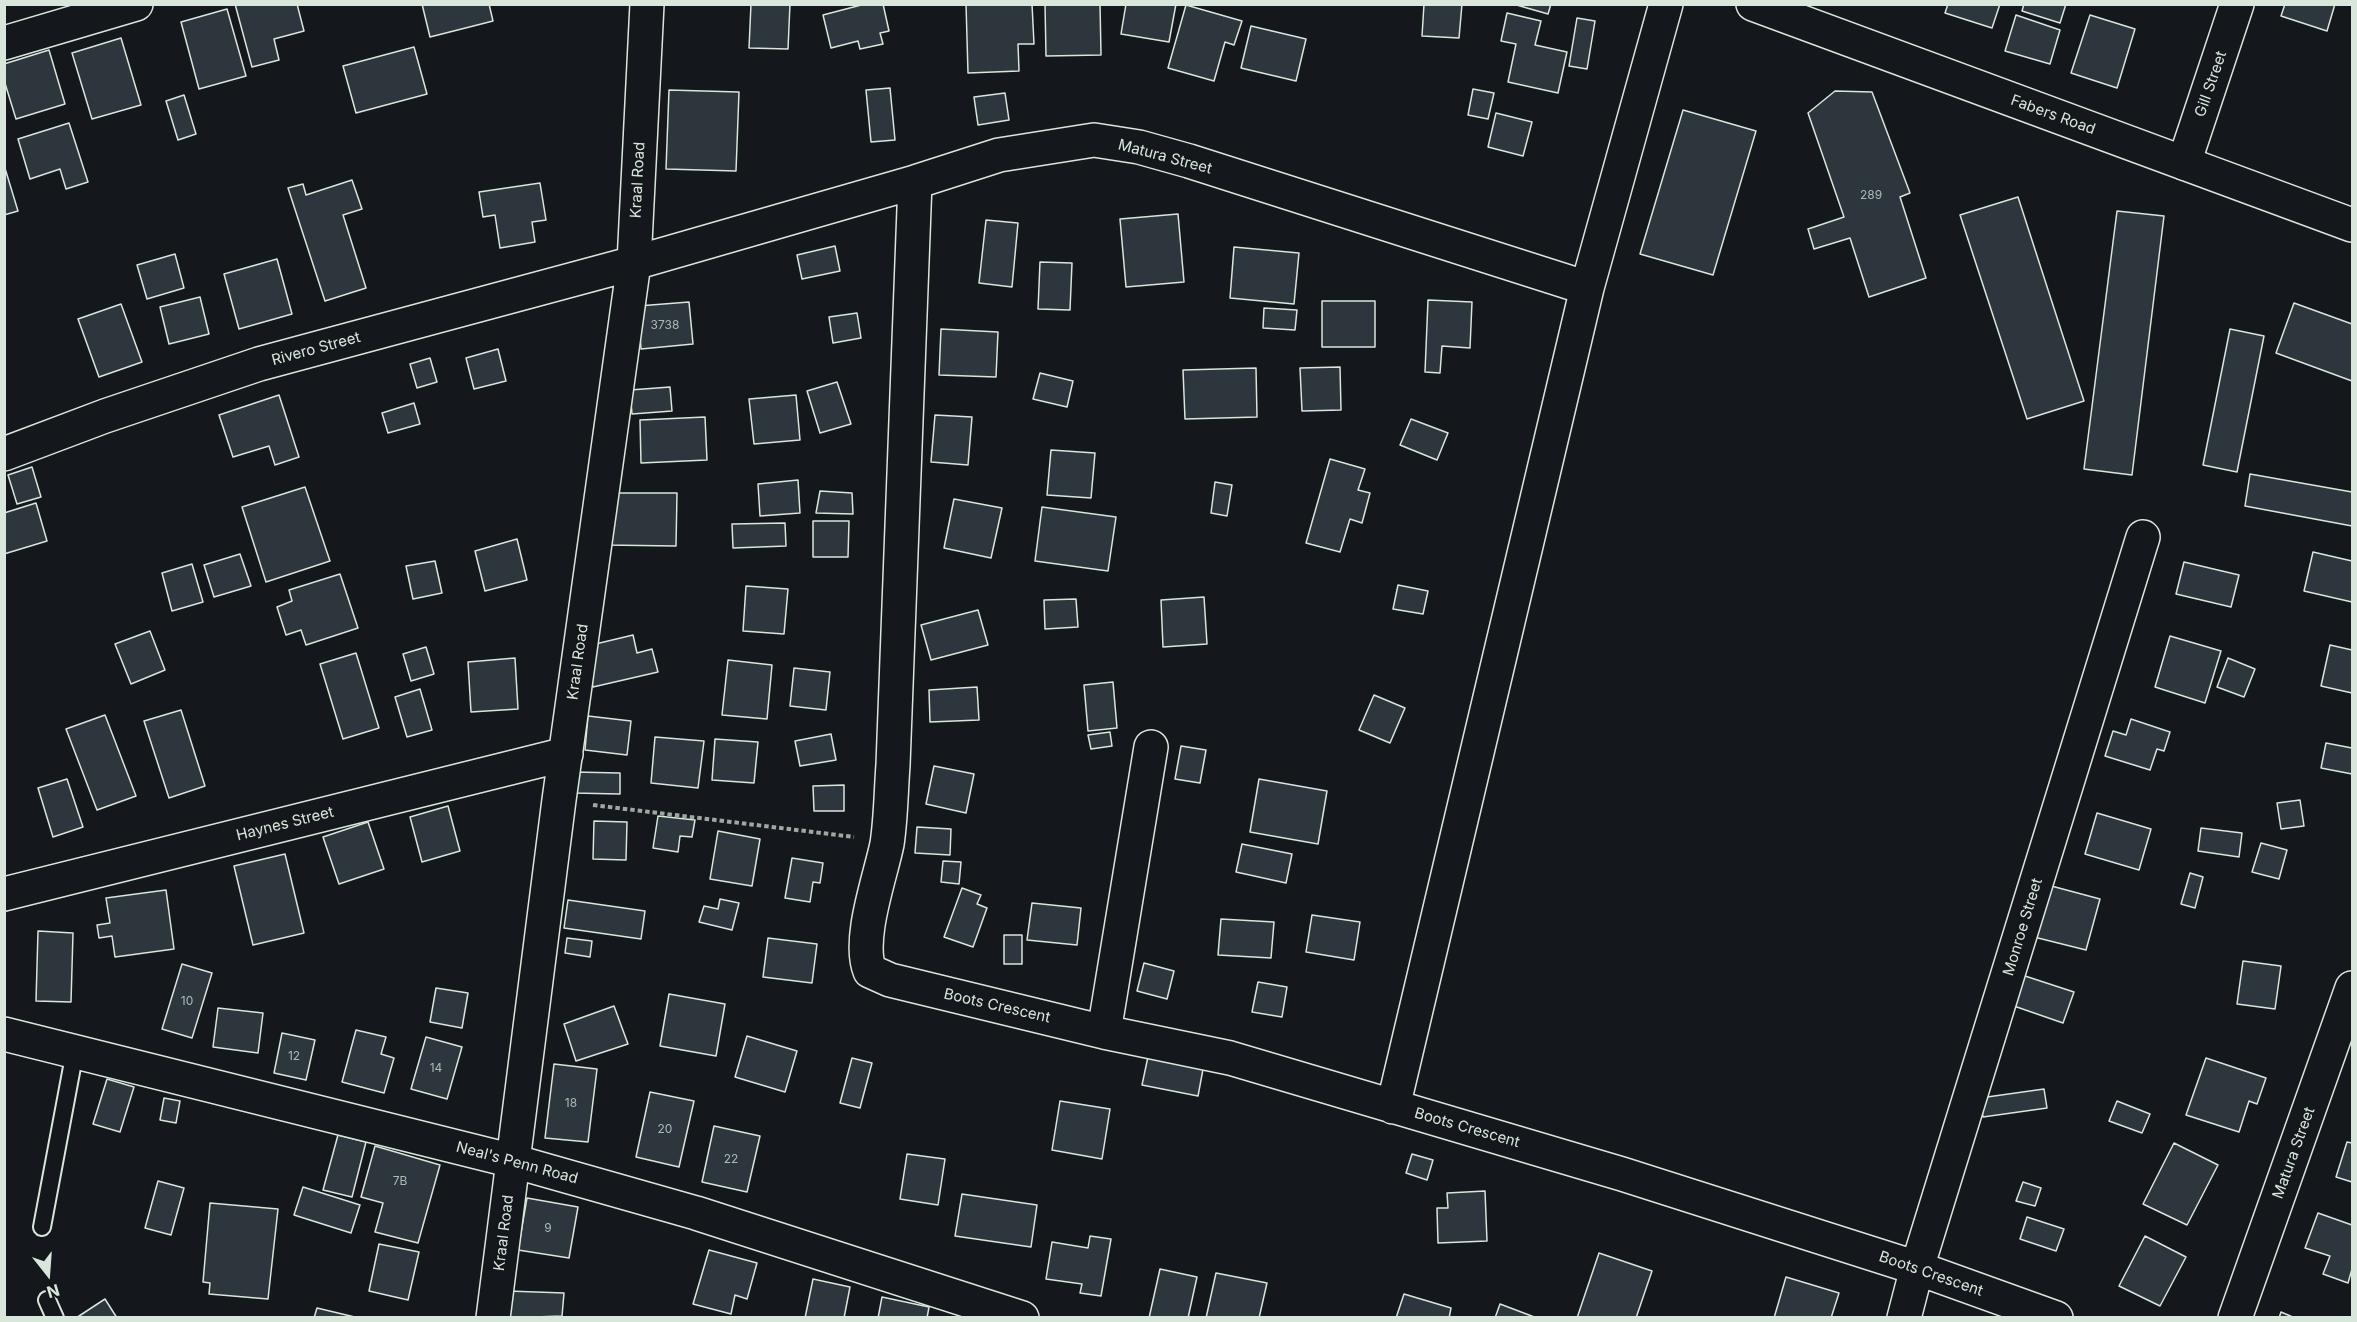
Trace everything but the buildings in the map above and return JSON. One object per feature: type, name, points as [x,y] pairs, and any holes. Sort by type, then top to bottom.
[{"type":"street","points":[[4,43],[136,4]]},
{"type":"street","name":"Kraal Road","points":[[493,1317],[559,800],[634,263],[647,4]]},
{"type":"street","points":[[1393,1107],[1587,288],[1666,4]]},
{"type":"street","name":"Fabers Road","points":[[1754,4],[2352,225]]},
{"type":"street","name":"Gill Street","points":[[2184,163],[2238,4]]},
{"type":"street","name":"Matura Street","points":[[634,263],[915,182],[999,155],[1094,140],[1139,147],[1189,161],[1587,288]]},
{"type":"street","points":[[887,841],[893,765],[915,182]]},
{"type":"street","name":"Rivero Street","points":[[4,454],[105,416],[259,364],[634,263]]},
{"type":"street","name":"Monroe Street","points":[[1904,1317],[1917,1268],[2144,537]]},
{"type":"street","points":[[1104,1032],[1151,747]]},
{"type":"street","name":"Haynes Street","points":[[4,894],[566,754]]},
{"type":"street","name":"Boots Crescent","points":[[887,841],[866,941],[865,959],[870,971],[890,980],[1104,1032],[1230,1058],[1622,1174],[1917,1268],[2056,1317]]},
{"type":"street","name":"Matura Street","points":[[2235,1317],[2352,988]]},
{"type":"street","name":"Neal's Penn Road","points":[[4,1034],[513,1161],[696,1213],[1022,1317]]},
{"type":"lane","points":[[42,1227],[75,1051]]},
{"type":"lane","points":[[47,1300],[55,1317]]},
{"type":"path","points":[[559,800],[887,841]]}]
